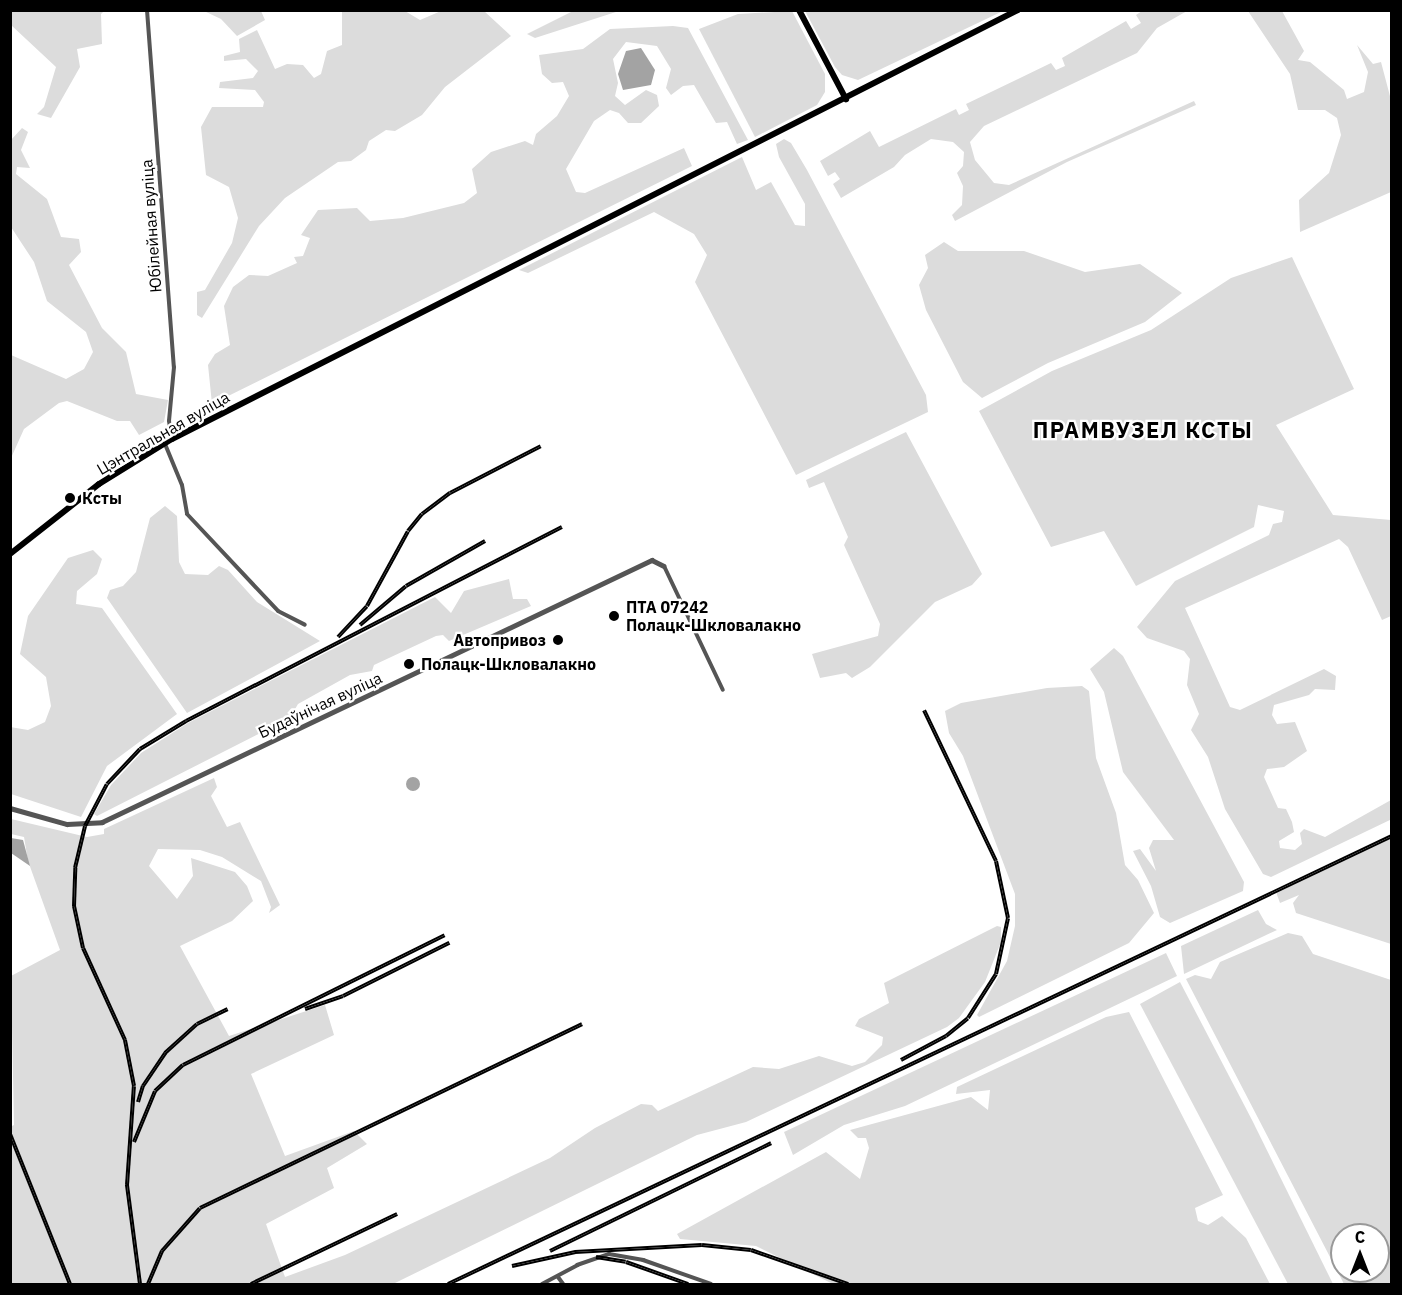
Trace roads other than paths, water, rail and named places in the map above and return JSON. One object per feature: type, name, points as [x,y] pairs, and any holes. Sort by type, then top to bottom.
[{"type":"main road","points":[[799,10],[846,99]]},
{"type":"main road","name":"Цэнтральная вуліца","points":[[10,554],[108,478],[172,440],[1018,10]]},
{"type":"street","name":"Юбілейная вуліца","points":[[147,10],[174,367],[169,421],[172,440]]},
{"type":"street","points":[[165,444],[182,485],[188,514],[278,611],[305,625]]},
{"type":"street","name":"Будаўнічая вуліца","points":[[10,807],[67,824],[102,822],[652,560],[664,566]]},
{"type":"street","points":[[664,566],[723,690]]},
{"type":"street","points":[[542,1284],[577,1265],[609,1254],[643,1260],[711,1284]]},
{"type":"street","points":[[558,1277],[563,1284]]},
{"type":"railway","points":[[338,637],[367,606],[408,531],[422,514],[450,493],[541,446]]},
{"type":"railway","points":[[140,1284],[127,1185],[134,1086],[125,1040],[83,948],[74,906],[75,868],[85,826],[107,784],[140,749],[186,721],[562,527]]},
{"type":"railway","points":[[360,625],[406,586],[485,541]]},
{"type":"railway","points":[[901,1060],[946,1036],[968,1018],[996,974],[1008,918],[996,861],[924,710]]},
{"type":"railway","points":[[448,1284],[1392,836]]},
{"type":"railway","points":[[134,1142],[155,1091],[183,1065],[445,935]]},
{"type":"railway","points":[[305,1009],[343,996],[449,943]]},
{"type":"railway","points":[[138,1102],[143,1086],[165,1053],[197,1024],[228,1009]]},
{"type":"railway","points":[[148,1284],[162,1251],[200,1208],[582,1024]]},
{"type":"railway","points":[[10,1134],[70,1284]]},
{"type":"railway","points":[[550,1251],[771,1143]]},
{"type":"railway","points":[[251,1284],[397,1214]]},
{"type":"railway","points":[[512,1266],[575,1252],[702,1245],[751,1250],[848,1284]]},
{"type":"railway","points":[[596,1257],[626,1262],[688,1284]]},
{"type":"place","name":"Ксты","points":[[70,498]]},
{"type":"place","name":"ПТА 07242 Полацк-Шкловалакно","points":[[614,616]]},
{"type":"place","name":"Автопривоз","points":[[558,640]]},
{"type":"place","name":"Полацк-Шкловалакно","points":[[409,664]]},
{"type":"district","name":"ПРАМВУЗЕЛ КСТЫ","points":[[1143,430]]}]
